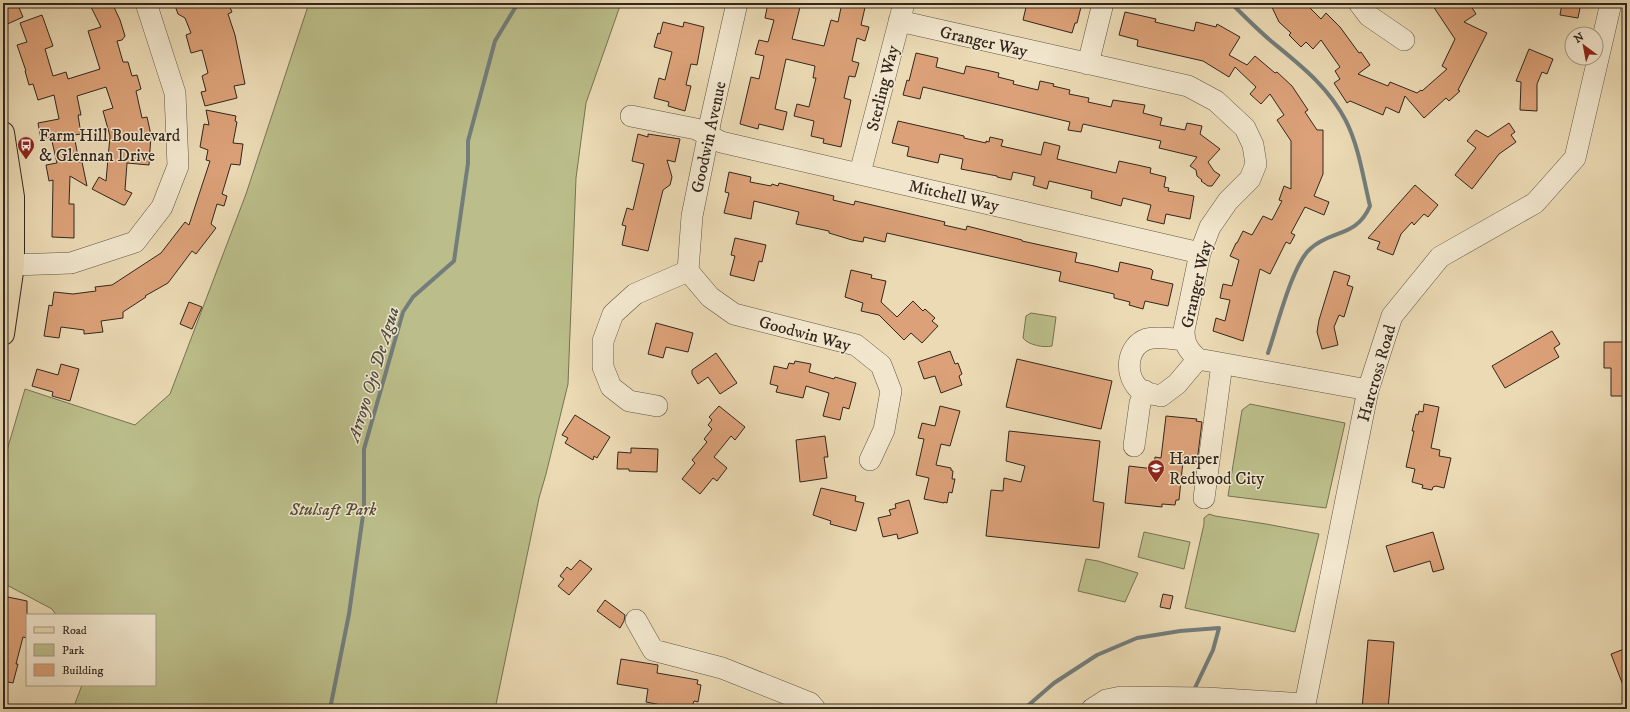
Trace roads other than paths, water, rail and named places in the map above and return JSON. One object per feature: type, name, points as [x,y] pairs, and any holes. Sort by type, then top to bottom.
[{"type":"main road","points":[[3,133],[13,197],[13,265],[3,334]]},
{"type":"street","points":[[13,265],[71,263],[135,242],[162,207],[178,166],[175,93],[146,3]]},
{"type":"street","name":"Goodwin Avenue","points":[[688,271],[692,216],[710,123],[737,3]]},
{"type":"street","points":[[1088,64],[1103,3]]},
{"type":"street","points":[[1359,3],[1369,16],[1404,40]]},
{"type":"street","name":"Harcross Road","points":[[1306,707],[1368,390],[1392,316],[1440,257],[1535,203],[1575,158],[1611,3]]},
{"type":"street","name":"Granger Way","points":[[901,12],[1088,64],[1188,86],[1216,101],[1245,128],[1253,146],[1256,164],[1250,179],[1228,201],[1210,227],[1200,253],[1184,330],[1184,340],[1188,351],[1198,359]]},
{"type":"street","name":"Sterling Way","points":[[860,174],[901,12]]},
{"type":"street","name":"Mitchell Way","points":[[631,116],[696,129],[721,142],[1200,253]]},
{"type":"street","points":[[657,406],[629,401],[611,388],[603,367],[603,341],[613,314],[635,294],[688,271]]},
{"type":"street","name":"Goodwin Way","points":[[688,271],[710,297],[734,314],[856,346],[881,365],[891,391],[884,430],[870,460]]},
{"type":"street","points":[[1184,340],[1154,338],[1146,340],[1136,346],[1130,357],[1129,369],[1138,388],[1148,394],[1161,396],[1177,384],[1198,359],[1368,390]]},
{"type":"street","points":[[1204,498],[1222,364]]},
{"type":"street","points":[[1134,446],[1140,403],[1145,392]]},
{"type":"street","points":[[636,620],[653,650],[722,668],[810,703],[815,709]]},
{"type":"street","points":[[1092,709],[1106,700],[1121,697],[1207,698],[1306,707]]},
{"type":"waterway","name":"Arroyo Ojo De Agua","points":[[330,709],[349,614],[364,508],[364,449],[403,312],[413,297],[454,261],[468,163],[468,141],[495,41],[518,3]]},
{"type":"waterway","points":[[1231,3],[1261,32],[1313,77],[1339,108],[1354,141],[1370,206],[1358,223],[1351,228],[1318,243],[1303,257],[1291,282],[1268,353]]},
{"type":"waterway","points":[[1024,709],[1054,683],[1097,655],[1137,638],[1180,631],[1219,628],[1213,650],[1193,692]]},
{"type":"place","name":"Farm Hill Boulevard & Glennan Drive","points":[[26,160]]},
{"type":"place","name":"Harper Redwood City","points":[[1156,483]]},
{"type":"park label","name":"Stulsaft Park","points":[[333,509]]}]
